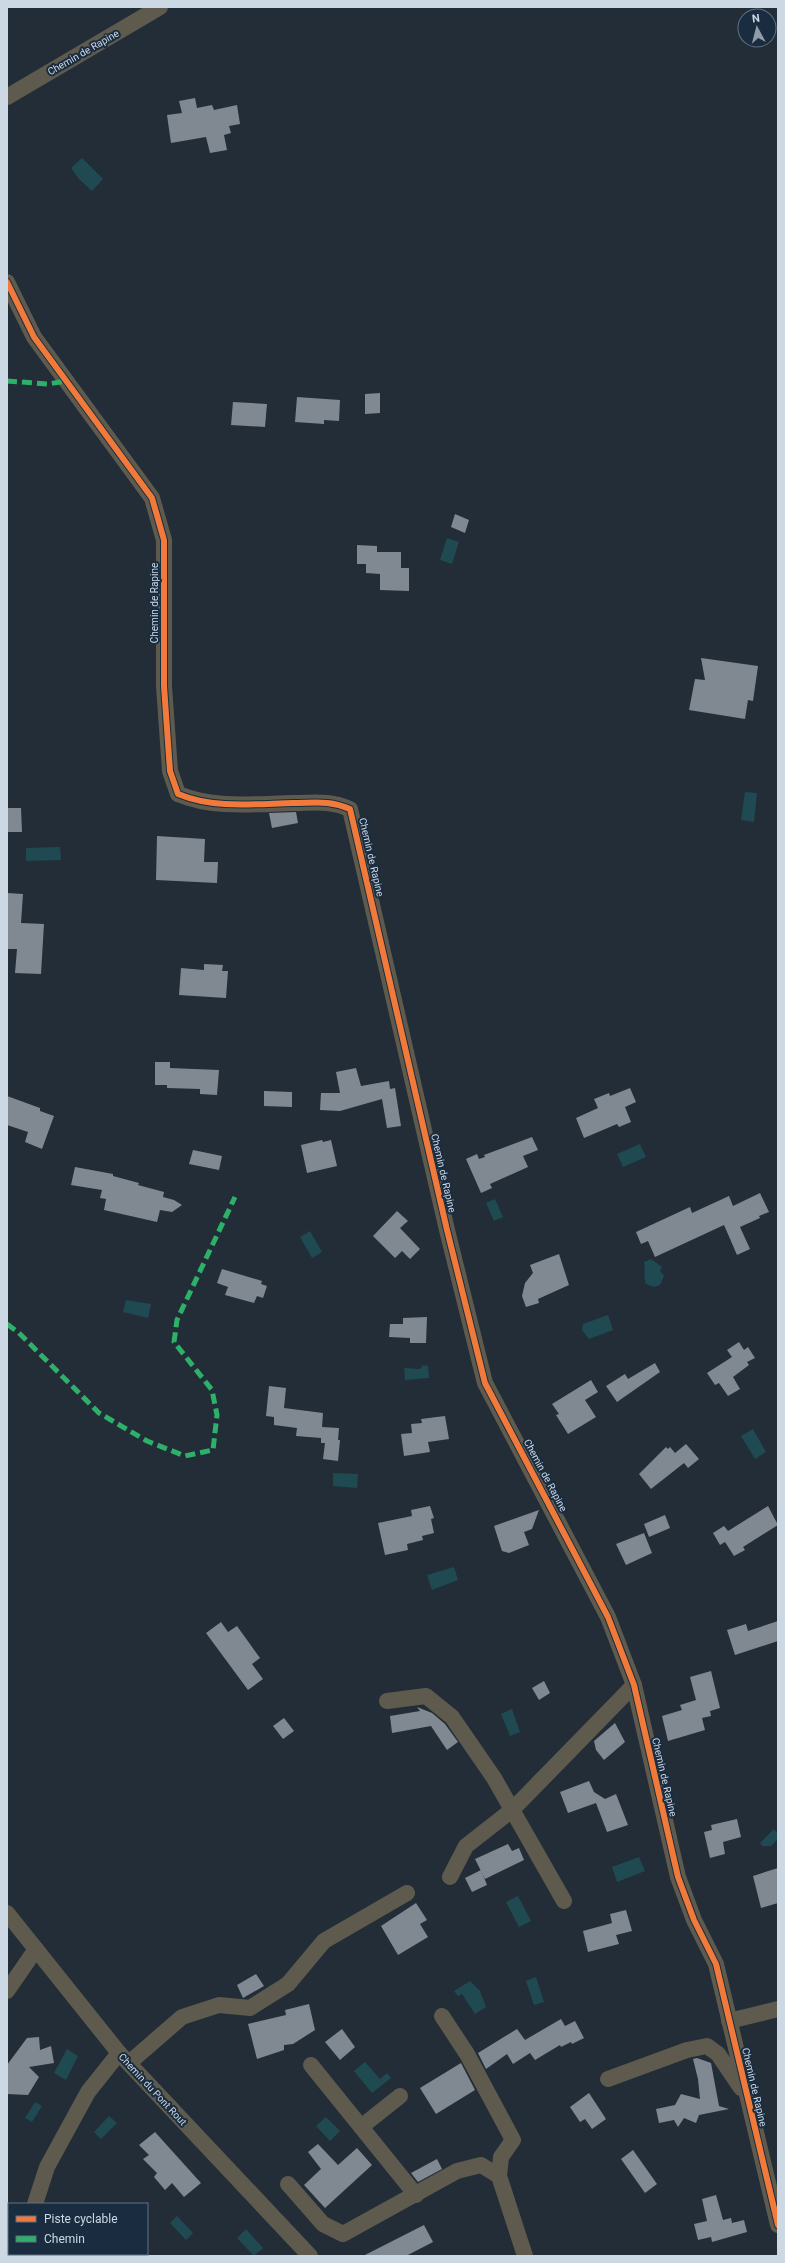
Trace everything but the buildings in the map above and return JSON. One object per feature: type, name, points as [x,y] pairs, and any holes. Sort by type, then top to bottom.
[{"type":"street","name":"Chemin de Rapine","points":[[7,97],[160,7]]},
{"type":"street","name":"Chemin de Rapine","points":[[7,282],[34,338],[152,498],[164,540],[164,686],[170,771],[178,794],[194,801],[229,805],[334,802],[350,809],[447,1230],[485,1383],[608,1617],[634,1685],[678,1877],[694,1920],[716,1964],[778,2225]]},
{"type":"street","points":[[450,1877],[466,1846],[512,1810],[634,1685]]},
{"type":"street","points":[[387,1701],[426,1696],[452,1717],[494,1778],[564,1901]]},
{"type":"street","points":[[34,2203],[47,2167],[88,2092],[124,2058],[182,2017],[219,2005],[250,2008],[288,1984],[324,1941],[407,1893]]},
{"type":"street","name":"Chemin du Pont Rout","points":[[7,1913],[124,2058],[310,2256]]},
{"type":"street","points":[[7,1991],[36,1949]]},
{"type":"street","points":[[730,2021],[778,2009]]},
{"type":"street","points":[[442,2016],[467,2054],[513,2140],[501,2157],[499,2176],[525,2256]]},
{"type":"street","points":[[608,2079],[687,2050],[707,2046],[718,2054],[747,2097]]},
{"type":"street","points":[[311,2065],[416,2195]]},
{"type":"street","points":[[361,2127],[400,2096]]},
{"type":"street","points":[[288,2184],[323,2224],[343,2234],[457,2171],[482,2165],[499,2176]]},
{"type":"shaded area","points":[[82,158],[103,179],[92,191],[79,179],[71,168]]},
{"type":"shaded area","points":[[447,538],[459,542],[452,564],[440,560]]},
{"type":"shaded area","points":[[745,792],[757,793],[754,822],[741,820]]},
{"type":"shaded area","points":[[60,847],[61,860],[26,861],[26,848]]},
{"type":"shaded area","points":[[640,1144],[646,1157],[623,1167],[617,1154]]},
{"type":"shaded area","points":[[495,1199],[503,1217],[494,1221],[486,1203]]},
{"type":"shaded area","points":[[310,1231],[322,1252],[312,1258],[300,1237]]},
{"type":"shaded area","points":[[651,1259],[662,1267],[660,1271],[664,1276],[660,1285],[654,1287],[646,1284],[645,1279],[644,1262]]},
{"type":"shaded area","points":[[126,1300],[151,1304],[148,1318],[123,1312]]},
{"type":"shaded area","points":[[608,1315],[613,1330],[589,1339],[582,1330],[583,1324]]},
{"type":"shaded area","points":[[423,1365],[428,1366],[429,1378],[405,1380],[404,1368],[420,1369]]},
{"type":"shaded area","points":[[753,1429],[766,1452],[755,1459],[741,1436]]},
{"type":"shaded area","points":[[333,1473],[358,1474],[357,1488],[333,1486]]},
{"type":"shaded area","points":[[454,1567],[458,1580],[432,1590],[427,1575]]},
{"type":"shaded area","points":[[512,1709],[520,1732],[510,1736],[501,1714]]},
{"type":"shaded area","points":[[774,1829],[778,1834],[778,1839],[771,1846],[762,1846],[760,1843]]},
{"type":"shaded area","points":[[639,1857],[645,1871],[617,1882],[612,1867]]},
{"type":"shaded area","points":[[518,1896],[531,1921],[519,1927],[506,1902]]},
{"type":"shaded area","points":[[536,1977],[544,2002],[534,2005],[526,1981]]},
{"type":"shaded area","points":[[470,1981],[480,1991],[486,2007],[475,2014],[462,1994],[458,1996],[454,1991]]},
{"type":"shaded area","points":[[67,2049],[78,2056],[66,2080],[54,2073]]},
{"type":"shaded area","points":[[365,2062],[380,2079],[387,2073],[391,2078],[372,2093],[354,2071]]},
{"type":"shaded area","points":[[35,2102],[42,2106],[32,2122],[25,2118]]},
{"type":"shaded area","points":[[109,2116],[117,2123],[101,2139],[94,2132]]},
{"type":"shaded area","points":[[326,2117],[340,2131],[330,2141],[316,2126]]},
{"type":"shaded area","points":[[177,2216],[193,2233],[186,2240],[170,2223]]},
{"type":"shaded area","points":[[246,2229],[263,2248],[254,2256],[237,2238]]},
{"type":"marked path","points":[[7,381],[48,384],[66,381]]},
{"type":"marked path","points":[[7,1324],[19,1333],[99,1413],[147,1441],[185,1456],[213,1450],[217,1415],[212,1390],[174,1342],[177,1320],[235,1197]]},
{"type":"cycle path","points":[[7,282],[34,337],[152,498],[164,540],[164,686],[170,771],[178,794],[192,799],[220,804],[249,805],[322,803],[335,804],[350,809],[447,1230],[485,1383],[608,1617],[634,1685],[678,1877],[694,1920],[716,1964],[778,2225]]}]
